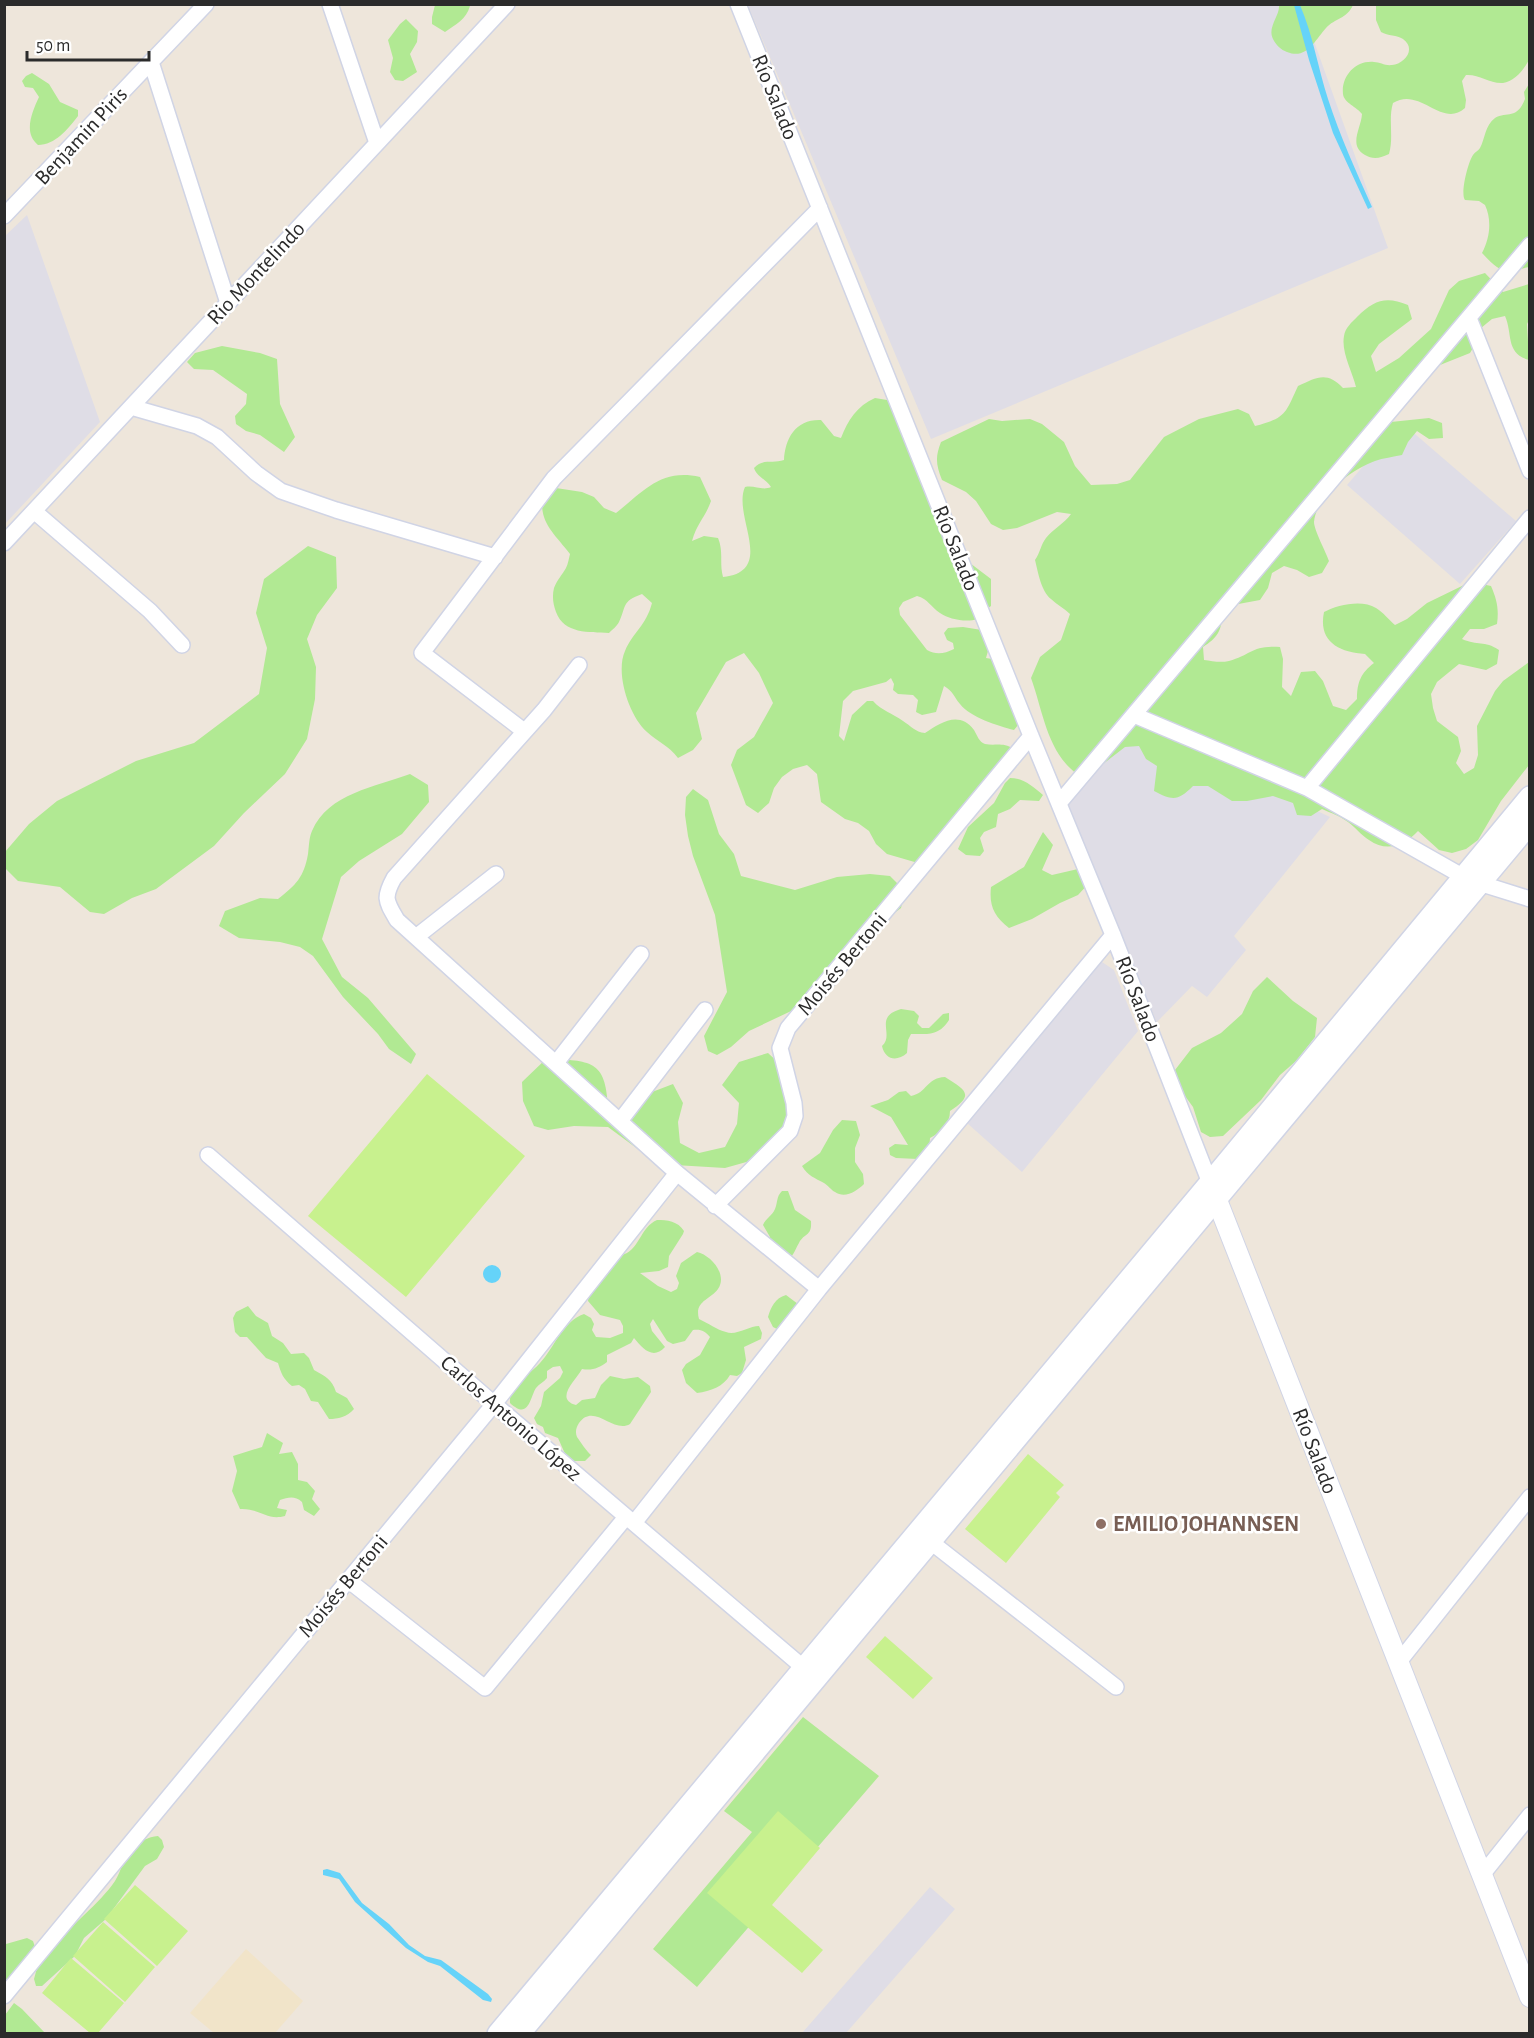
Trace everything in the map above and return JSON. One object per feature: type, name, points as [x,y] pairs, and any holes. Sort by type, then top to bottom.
[{"type":"main road","points":[[498,2034],[665,1846],[1213,1191],[1472,880],[1530,797]]},
{"type":"main road","points":[[1472,880],[1530,823]]},
{"type":"main road","points":[[519,2034],[665,1846]]},
{"type":"street","name":"Benjamin Piris","points":[[4,216],[206,4]]},
{"type":"street","points":[[330,4],[377,143]]},
{"type":"street","name":"Rio Montelindo","points":[[4,543],[507,4]]},
{"type":"street","name":"Río Salado","points":[[738,4],[1113,935],[1530,1997]]},
{"type":"street","points":[[151,62],[228,303]]},
{"type":"street","points":[[524,731],[422,653],[554,478],[820,208]]},
{"type":"street","points":[[1060,802],[1530,245]]},
{"type":"street","points":[[1469,318],[1530,471]]},
{"type":"street","points":[[131,407],[197,426],[217,437],[256,473],[281,491],[336,510],[495,557]]},
{"type":"street","points":[[34,511],[150,611],[182,645]]},
{"type":"street","points":[[1307,788],[1530,518]]},
{"type":"street","points":[[579,665],[544,710],[394,878],[386,893],[387,903],[397,920],[677,1173],[819,1289]]},
{"type":"street","points":[[1134,715],[1307,788],[1472,880],[1530,899]]},
{"type":"street","name":"Moisés Bertoni","points":[[716,1206],[790,1131],[795,1116],[794,1103],[780,1048],[788,1029],[1031,736]]},
{"type":"street","points":[[417,937],[496,874]]},
{"type":"street","points":[[348,1580],[485,1688],[630,1520],[1113,935]]},
{"type":"street","points":[[556,1063],[641,954]]},
{"type":"street","points":[[620,1121],[705,1010]]},
{"type":"street","name":"Carlos Antonio López","points":[[208,1155],[494,1404],[810,1673]]},
{"type":"street","name":"Moisés Bertoni","points":[[4,1996],[494,1404],[677,1173]]},
{"type":"street","points":[[1398,1663],[1530,1497]]},
{"type":"street","points":[[924,1537],[1116,1687]]},
{"type":"street","points":[[1482,1875],[1530,1815]]},
{"type":"shaded area","points":[[748,5],[1301,5],[1388,248],[931,439]]},
{"type":"shaded area","points":[[27,215],[100,422],[5,524],[5,236]]},
{"type":"shaded area","points":[[1401,422],[1516,521],[1460,584],[1347,485]]},
{"type":"shaded area","points":[[1143,729],[1330,817],[1234,936],[1246,950],[1207,997],[1192,986],[1157,1022],[1066,808],[1068,800],[1128,731]]},
{"type":"shaded area","points":[[1102,962],[1114,970],[1138,1031],[1022,1172],[967,1123],[1092,965]]},
{"type":"shaded area","points":[[930,1887],[955,1909],[846,2033],[802,2033]]},
{"type":"shaded area","points":[[246,1949],[303,2001],[275,2033],[214,2033],[190,2013]]},
{"type":"green space","points":[[435,5],[470,6],[463,18],[445,32],[432,24]]},
{"type":"green space","points":[[1279,5],[1353,5],[1348,13],[1326,28],[1310,48],[1294,54],[1281,49],[1272,35]]},
{"type":"green space","points":[[1376,5],[1529,5],[1530,57],[1519,74],[1507,82],[1498,83],[1466,75],[1462,81],[1466,100],[1465,108],[1456,113],[1448,114],[1412,100],[1403,99],[1393,103],[1389,154],[1377,158],[1368,157],[1360,151],[1356,142],[1362,114],[1344,97],[1344,81],[1356,66],[1367,62],[1396,64],[1404,59],[1409,51],[1403,39],[1381,32],[1376,20]]},
{"type":"green space","points":[[406,19],[418,31],[417,42],[410,54],[417,72],[403,81],[395,80],[390,72],[393,58],[388,40]]},
{"type":"green space","points":[[32,73],[49,84],[60,102],[78,110],[78,116],[65,131],[50,142],[38,145],[31,135],[30,122],[39,97],[33,88],[25,87],[22,81]]},
{"type":"green space","points":[[1529,84],[1529,267],[1502,270],[1482,253],[1487,241],[1489,217],[1485,205],[1479,201],[1465,200],[1464,185],[1471,159],[1480,148],[1489,124],[1499,116],[1512,114],[1519,110]]},
{"type":"green space","points":[[1485,273],[1503,292],[1529,284],[1527,324],[1529,360],[1521,357],[1513,348],[1505,316],[1492,319],[1481,328],[1470,353],[1430,369],[1399,400],[1391,422],[1429,418],[1442,423],[1443,438],[1429,439],[1417,431],[1408,442],[1402,455],[1381,459],[1346,477],[1328,493],[1316,512],[1314,522],[1316,530],[1329,561],[1322,573],[1309,577],[1284,566],[1272,573],[1268,588],[1260,600],[1233,605],[1222,614],[1218,634],[1203,647],[1204,660],[1222,662],[1236,659],[1257,649],[1280,647],[1283,659],[1282,687],[1291,696],[1301,672],[1315,671],[1323,681],[1333,706],[1346,710],[1357,699],[1361,678],[1374,663],[1365,654],[1346,651],[1327,638],[1324,631],[1324,612],[1342,605],[1357,603],[1370,605],[1395,625],[1407,619],[1427,603],[1464,585],[1477,583],[1491,586],[1497,605],[1497,624],[1484,629],[1470,629],[1462,639],[1489,645],[1499,650],[1497,664],[1486,670],[1459,664],[1437,682],[1431,694],[1437,721],[1458,737],[1461,751],[1456,763],[1464,774],[1474,768],[1478,755],[1477,726],[1495,691],[1503,681],[1529,662],[1529,765],[1501,801],[1478,840],[1466,849],[1452,853],[1439,850],[1418,831],[1402,843],[1389,847],[1376,844],[1348,822],[1322,809],[1311,816],[1297,815],[1293,803],[1273,796],[1247,801],[1232,801],[1208,786],[1193,786],[1179,797],[1166,797],[1154,791],[1157,766],[1146,759],[1139,746],[1125,747],[1103,764],[1077,774],[1067,765],[1052,743],[1031,678],[1040,657],[1061,640],[1070,614],[1048,596],[1040,581],[1035,560],[1046,538],[1071,514],[1057,512],[1017,528],[1003,530],[991,524],[976,501],[966,492],[942,480],[937,461],[941,442],[989,419],[1002,421],[1030,419],[1042,424],[1064,442],[1075,466],[1091,485],[1117,484],[1130,480],[1164,437],[1199,419],[1238,409],[1249,414],[1255,426],[1283,414],[1298,386],[1311,380],[1322,377],[1332,379],[1343,388],[1356,387],[1343,342],[1349,325],[1363,311],[1381,301],[1400,302],[1408,305],[1412,319],[1379,344],[1371,356],[1376,372],[1399,358],[1431,329],[1449,290],[1459,281]]},
{"type":"green space","points":[[222,346],[260,353],[277,359],[280,404],[295,437],[284,452],[260,435],[246,431],[236,424],[235,416],[246,404],[247,394],[213,370],[194,369],[187,362],[195,353]]},
{"type":"green space","points":[[875,398],[887,400],[896,410],[962,557],[991,579],[991,606],[977,619],[958,620],[948,617],[917,596],[903,602],[899,608],[900,615],[927,650],[934,653],[954,649],[953,643],[947,640],[944,633],[948,628],[963,627],[988,631],[990,644],[986,658],[992,659],[1019,717],[1018,725],[1014,730],[985,720],[965,709],[944,686],[936,712],[922,715],[916,712],[918,700],[913,695],[898,694],[893,690],[894,684],[891,678],[886,682],[853,691],[843,701],[839,736],[844,741],[852,715],[867,701],[873,701],[918,731],[925,733],[949,720],[962,721],[974,730],[983,743],[1003,745],[1013,749],[918,863],[887,854],[876,844],[869,831],[858,823],[845,819],[821,802],[817,774],[807,765],[793,769],[782,777],[774,788],[769,803],[758,813],[746,805],[731,765],[737,750],[754,737],[773,703],[759,673],[744,653],[726,662],[696,713],[702,739],[693,750],[678,758],[647,732],[640,725],[625,694],[622,660],[652,603],[642,594],[631,599],[618,623],[609,633],[578,630],[565,624],[556,612],[553,594],[555,585],[567,566],[570,554],[545,520],[542,504],[543,495],[556,488],[582,492],[594,497],[604,508],[616,513],[654,483],[674,476],[700,477],[711,501],[692,541],[704,536],[718,538],[723,577],[739,573],[747,564],[750,554],[743,499],[745,487],[771,487],[754,468],[765,462],[784,460],[790,437],[799,426],[805,423],[821,420],[834,436],[841,438],[854,414]]},
{"type":"green space","points":[[308,546],[336,557],[337,588],[317,615],[307,639],[316,667],[315,699],[307,739],[285,774],[244,813],[214,846],[156,889],[132,898],[104,914],[90,912],[60,887],[18,881],[5,868],[5,852],[29,824],[57,801],[136,761],[194,743],[259,694],[267,648],[256,613],[264,579]]},
{"type":"green space","points":[[410,774],[428,785],[429,802],[402,834],[359,861],[341,877],[322,939],[342,977],[368,998],[416,1054],[411,1064],[389,1049],[343,997],[313,956],[300,947],[280,942],[239,938],[219,926],[225,911],[260,898],[278,899],[294,885],[304,869],[312,831],[319,818],[329,808],[354,793]]},
{"type":"green space","points":[[1010,778],[1024,781],[1043,795],[1039,801],[1020,800],[1010,809],[998,814],[996,827],[984,832],[980,838],[984,851],[980,856],[966,855],[958,849],[968,827],[994,803]]},
{"type":"green space","points":[[693,789],[708,800],[719,834],[734,854],[741,876],[795,890],[837,877],[870,874],[890,876],[905,891],[901,908],[868,933],[808,1003],[749,1031],[731,1047],[717,1055],[708,1051],[704,1036],[727,992],[715,915],[688,836],[685,815],[686,797]]},
{"type":"green space","points":[[1043,832],[1053,845],[1042,870],[1052,875],[1078,869],[1091,881],[1078,895],[1032,919],[1009,928],[994,910],[991,887],[1024,867]]},
{"type":"green space","points":[[1267,977],[1293,1001],[1317,1018],[1315,1037],[1296,1061],[1280,1075],[1261,1100],[1223,1136],[1210,1137],[1201,1132],[1193,1107],[1177,1085],[1175,1070],[1192,1048],[1221,1033],[1242,1014],[1253,991]]},
{"type":"green space","points":[[901,1009],[914,1011],[919,1016],[917,1023],[922,1028],[929,1028],[943,1014],[949,1013],[949,1020],[937,1031],[928,1034],[911,1034],[907,1053],[899,1058],[892,1058],[886,1054],[882,1046],[887,1036],[886,1021],[893,1012]]},
{"type":"green space","points":[[768,1053],[782,1066],[798,1107],[786,1134],[757,1159],[725,1168],[658,1164],[608,1127],[574,1126],[548,1130],[534,1126],[523,1101],[522,1082],[547,1058],[574,1060],[593,1066],[604,1080],[608,1108],[618,1114],[639,1097],[673,1084],[683,1103],[678,1122],[680,1143],[699,1153],[725,1147],[737,1124],[739,1103],[722,1085],[739,1062]]},
{"type":"green space","points":[[427,1074],[525,1156],[406,1297],[308,1216]]},
{"type":"green space","points":[[945,1077],[962,1089],[965,1097],[950,1111],[944,1127],[930,1138],[929,1151],[918,1159],[896,1158],[890,1155],[889,1148],[895,1144],[908,1145],[891,1117],[870,1106],[888,1100],[899,1092],[906,1091],[911,1096],[920,1092],[934,1080]]},
{"type":"green space","points":[[842,1120],[856,1121],[860,1135],[855,1148],[855,1162],[863,1174],[864,1184],[843,1195],[812,1176],[802,1166],[820,1153],[833,1130]]},
{"type":"green space","points":[[782,1191],[788,1191],[795,1210],[811,1221],[810,1230],[791,1257],[769,1259],[756,1239],[770,1237],[763,1225],[774,1211]]},
{"type":"green space","points":[[657,1220],[675,1223],[684,1231],[669,1256],[668,1267],[659,1271],[640,1273],[671,1292],[677,1289],[679,1283],[676,1276],[681,1263],[697,1252],[708,1257],[719,1272],[721,1284],[715,1293],[701,1304],[699,1319],[730,1333],[759,1326],[762,1333],[761,1339],[744,1347],[746,1360],[742,1373],[737,1376],[730,1375],[716,1388],[697,1393],[686,1383],[682,1370],[686,1364],[700,1355],[710,1337],[703,1331],[693,1330],[685,1341],[673,1344],[667,1341],[653,1319],[650,1324],[652,1331],[665,1347],[661,1351],[648,1352],[634,1338],[631,1343],[607,1355],[607,1362],[601,1366],[582,1369],[568,1389],[567,1398],[576,1405],[582,1400],[595,1398],[601,1385],[610,1376],[624,1379],[638,1377],[650,1386],[651,1392],[630,1424],[617,1425],[597,1417],[585,1417],[579,1423],[576,1433],[591,1455],[585,1461],[571,1461],[566,1456],[558,1438],[545,1433],[543,1427],[537,1424],[534,1418],[541,1406],[544,1392],[560,1378],[563,1372],[560,1366],[547,1371],[547,1378],[536,1388],[525,1409],[516,1408],[510,1403],[511,1394],[516,1385],[545,1357],[570,1322],[584,1314],[591,1318],[594,1324],[592,1330],[596,1337],[610,1338],[623,1333],[620,1320],[600,1315],[588,1301],[589,1294],[621,1255],[632,1249],[651,1223]]},
{"type":"green space","points":[[786,1295],[798,1304],[785,1325],[777,1329],[773,1327],[768,1317],[774,1303]]},
{"type":"green space","points":[[248,1306],[256,1316],[268,1323],[272,1336],[283,1343],[291,1354],[304,1353],[309,1358],[314,1370],[330,1381],[336,1392],[347,1398],[354,1409],[351,1412],[336,1419],[329,1419],[318,1402],[311,1401],[305,1389],[299,1385],[292,1386],[286,1381],[278,1363],[266,1358],[247,1337],[240,1337],[235,1332],[233,1318],[236,1312]]},
{"type":"green space","points":[[267,1433],[283,1443],[279,1454],[292,1452],[298,1464],[298,1480],[307,1482],[315,1491],[312,1499],[320,1509],[314,1516],[304,1510],[302,1502],[292,1498],[280,1500],[277,1508],[287,1510],[285,1516],[273,1517],[253,1510],[240,1509],[232,1491],[237,1471],[233,1456],[262,1447]]},
{"type":"green space","points":[[1028,1454],[1064,1485],[1056,1493],[1060,1497],[1006,1563],[965,1529]]},
{"type":"green space","points":[[885,1636],[933,1678],[913,1699],[866,1657]]},
{"type":"green space","points":[[803,1717],[879,1776],[697,1987],[653,1949],[752,1832],[724,1811]]},
{"type":"green space","points":[[778,1811],[820,1848],[772,1905],[823,1950],[802,1973],[707,1893]]},
{"type":"green space","points":[[158,1836],[164,1847],[157,1859],[145,1866],[106,1919],[84,1938],[75,1956],[42,1986],[36,1986],[34,1979],[37,1968],[28,1977],[7,1980],[5,1978],[4,1945],[27,1938],[33,1941],[37,1953],[49,1948],[109,1889],[133,1848],[144,1840]]},
{"type":"green space","points":[[135,1885],[188,1931],[157,1966],[104,1919]]},
{"type":"green space","points":[[103,1922],[155,1967],[125,2002],[73,1956]]},
{"type":"green space","points":[[71,1958],[124,2003],[98,2033],[90,2033],[42,1993]]},
{"type":"green space","points":[[14,2003],[45,2033],[5,2033],[5,2015]]},
{"type":"water","points":[[1294,5],[1300,5],[1305,16],[1333,113],[1372,207],[1368,209],[1333,133]]},
{"type":"water","points":[[488,1265],[496,1265],[501,1270],[499,1281],[488,1283],[483,1278],[483,1270]]},
{"type":"water","points":[[323,1870],[340,1873],[362,1903],[389,1924],[409,1945],[425,1956],[441,1960],[488,1994],[492,1999],[491,2002],[483,2000],[440,1966],[428,1962],[406,1948],[355,1902],[339,1879],[323,1875]]},
{"type":"place","name":"EMILIO JOHANNSEN","points":[[1101,1524]]}]
